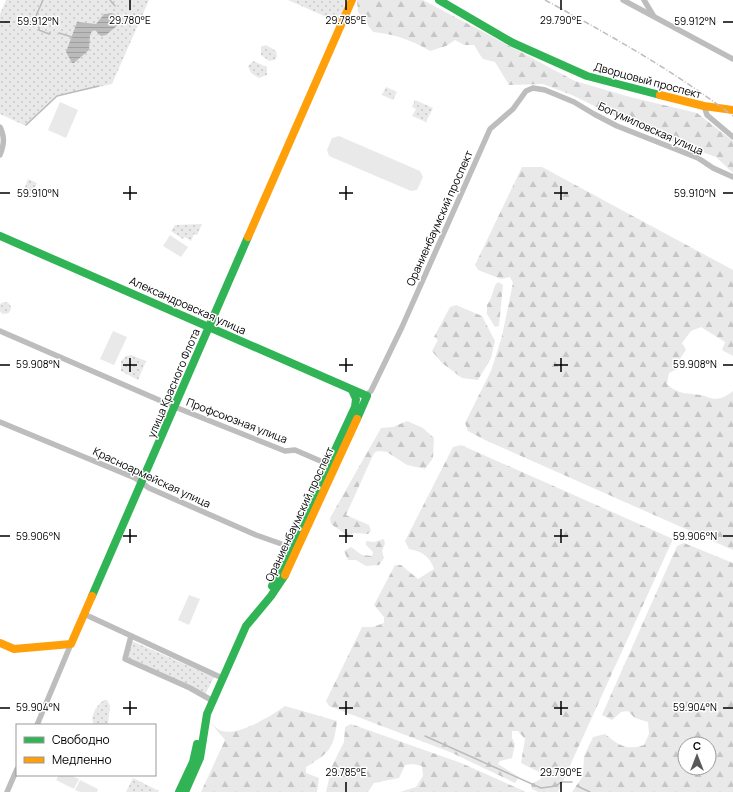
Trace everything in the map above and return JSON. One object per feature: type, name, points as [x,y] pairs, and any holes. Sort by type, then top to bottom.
[{"type":"main road","name":"улица Красного Флота","points":[[71,644],[209,326],[349,10],[352,0]]},
{"type":"main road","name":"Дворцовый проспект","points":[[439,0],[513,44],[587,76],[617,85],[704,106],[729,110]]},
{"type":"main road","name":"Александровская улица","points":[[0,236],[367,396]]},
{"type":"main road","points":[[352,390],[356,399]]},
{"type":"main road","name":"Ораниенбаумский проспект","points":[[331,466],[367,396]]},
{"type":"main road","name":"Ораниенбаумский проспект","points":[[179,792],[196,752],[201,720],[246,626],[276,590],[331,466],[355,407],[356,399]]},
{"type":"main road","name":"Ораниенбаумский проспект","points":[[185,792],[200,758],[205,722],[211,700],[220,677],[247,619],[270,590],[294,548]]},
{"type":"main road","points":[[0,643],[14,650],[71,644]]},
{"type":"street","points":[[623,0],[733,59]]},
{"type":"street","points":[[644,0],[654,16]]},
{"type":"street","name":"Богумиловская улица","points":[[520,100],[526,91],[533,88],[557,94],[611,123],[688,154],[733,177]]},
{"type":"street","name":"Ораниенбаумский проспект","points":[[367,396],[402,327],[490,129],[504,118],[520,100]]},
{"type":"street","points":[[704,106],[707,115],[733,137]]},
{"type":"street","points":[[0,127],[4,137],[4,143],[0,155]]},
{"type":"street","name":"Профсоюзная улица","points":[[0,331],[175,407],[285,451],[295,450],[331,466]]},
{"type":"street","points":[[356,399],[367,396]]},
{"type":"street","name":"Красноармейская улица","points":[[0,422],[137,479],[155,491],[256,535],[294,548]]},
{"type":"street","points":[[84,614],[220,677]]},
{"type":"street","points":[[131,636],[125,659],[190,688],[211,700]]},
{"type":"street","points":[[37,724],[71,644]]},
{"type":"street","points":[[7,792],[16,771]]},
{"type":"green space","points":[[6,0],[149,0],[112,84],[59,95],[26,126],[0,114],[0,14]]},
{"type":"green space","points":[[288,0],[345,0],[344,8],[338,22]]},
{"type":"green space","points":[[357,0],[423,0],[575,81],[630,97],[697,113],[733,141],[733,173],[716,157],[647,132],[572,95],[543,84],[509,85],[495,62],[483,59],[474,45],[464,45],[455,40],[446,46],[430,51],[403,38],[373,32],[358,12]]},
{"type":"green space","points":[[266,45],[276,51],[277,56],[275,60],[269,61],[261,55],[261,47]]},
{"type":"green space","points":[[253,61],[267,67],[267,75],[259,78],[251,73],[248,66]]},
{"type":"green space","points":[[386,87],[397,92],[393,100],[382,95]]},
{"type":"green space","points":[[415,100],[433,108],[426,122],[412,116],[416,109],[412,107]]},
{"type":"green space","points":[[60,102],[78,110],[66,138],[48,130]]},
{"type":"green space","points":[[339,136],[420,171],[423,177],[417,190],[411,191],[329,156],[327,150],[332,138]]},
{"type":"green space","points":[[522,167],[542,167],[733,270],[733,356],[722,350],[725,342],[701,327],[691,331],[682,343],[686,350],[677,363],[677,369],[669,373],[667,384],[679,392],[701,395],[714,399],[719,399],[733,391],[733,550],[485,440],[468,431],[465,423],[491,371],[502,336],[513,283],[510,277],[501,279],[478,270],[475,265]]},
{"type":"green space","points":[[28,179],[37,183],[32,194],[24,190]]},
{"type":"green space","points":[[202,224],[197,235],[194,234],[191,241],[185,237],[183,239],[171,231],[175,225]]},
{"type":"green space","points":[[170,235],[188,247],[181,257],[163,246]]},
{"type":"green space","points":[[498,282],[503,285],[499,326],[495,327],[487,314],[487,305]]},
{"type":"green space","points":[[5,302],[9,304],[11,308],[9,312],[5,314],[1,312],[-1,308],[1,304]]},
{"type":"green space","points":[[456,305],[482,316],[495,341],[491,358],[478,380],[462,378],[442,363],[432,351],[438,340],[434,337],[450,307]]},
{"type":"green space","points":[[113,331],[127,337],[114,365],[100,359]]},
{"type":"green space","points":[[131,355],[146,361],[138,380],[121,371],[121,361],[126,356]]},
{"type":"green space","points":[[407,421],[423,428],[434,438],[433,458],[425,469],[407,465],[387,452],[378,451],[374,453],[346,515],[369,525],[371,531],[368,534],[354,533],[348,536],[331,524],[330,518],[381,428],[393,427]]},
{"type":"green space","points":[[461,445],[673,539],[558,792],[538,792],[532,789],[531,784],[541,779],[541,773],[521,763],[525,739],[518,731],[512,731],[512,738],[515,744],[512,758],[500,761],[498,764],[519,777],[515,783],[450,752],[329,706],[326,701],[362,627],[373,627],[384,623],[384,617],[374,605],[395,565],[401,565],[418,579],[434,569],[427,557],[417,551],[409,549],[405,541],[453,447]]},
{"type":"green space","points":[[384,539],[385,544],[382,551],[384,558],[379,565],[366,566],[356,560],[348,560],[344,551],[351,547],[362,555],[372,556],[373,552],[366,545],[366,541],[374,542]]},
{"type":"green space","points":[[684,543],[733,563],[733,792],[572,792],[583,776],[584,756],[593,737],[605,734],[623,746],[638,747],[644,745],[649,734],[648,722],[635,718],[628,711],[621,712],[612,720],[602,715],[677,546]]},
{"type":"green space","points":[[189,595],[200,599],[189,625],[178,620]]},
{"type":"green space","points":[[132,641],[214,677],[205,695],[128,658]]},
{"type":"green space","points":[[104,700],[107,700],[110,706],[108,724],[94,724],[92,718],[93,714]]},
{"type":"green space","points":[[285,706],[337,721],[334,738],[329,749],[320,758],[306,767],[306,773],[319,778],[317,792],[201,792],[225,740],[210,722],[217,729],[222,731],[237,731],[255,724]]},
{"type":"green space","points":[[351,724],[461,763],[526,792],[400,792],[416,787],[423,776],[422,766],[413,764],[405,765],[399,778],[374,783],[368,792],[326,792],[332,766],[344,742],[345,727]]},
{"type":"green space","points":[[58,776],[72,776],[79,779],[74,789],[56,780]]},
{"type":"green space","points":[[133,778],[159,791],[126,792]]},
{"type":"green space","points":[[80,780],[98,789],[97,792],[80,792],[75,790]]},
{"type":"shaded area","points":[[112,13],[119,17],[118,25],[106,35],[101,36],[95,30],[92,31],[90,35],[89,50],[74,63],[72,63],[66,52],[77,22],[96,24],[104,14]]},
{"type":"waterway","points":[[43,0],[35,18],[39,26],[39,30],[49,34],[50,32]]},
{"type":"waterway","points":[[110,0],[115,6]]},
{"type":"waterway","points":[[59,33],[72,37]]},
{"type":"waterway","points":[[26,125],[57,96],[99,86]]},
{"type":"waterway","points":[[425,736],[541,788],[556,786],[561,782],[572,782]]},
{"type":"waterway","points":[[577,786],[590,792]]},
{"type":"railway","points":[[545,0],[641,54],[688,84],[733,116]]},
{"type":"traffic: fast","points":[[439,0],[513,43],[587,76],[660,95]]},
{"type":"traffic: fast","points":[[0,236],[367,396],[357,419]]},
{"type":"traffic: fast","points":[[92,596],[248,237]]},
{"type":"traffic: fast","points":[[272,586],[355,407],[356,399],[352,390]]},
{"type":"traffic: fast","points":[[185,792],[200,758],[207,714],[246,626],[271,596],[285,575]]},
{"type":"traffic: fast","points":[[179,792],[193,762],[197,744]]},
{"type":"traffic: slow","points":[[248,237],[352,0]]},
{"type":"traffic: slow","points":[[660,95],[704,106],[733,110]]},
{"type":"traffic: slow","points":[[285,575],[357,419]]},
{"type":"traffic: slow","points":[[0,643],[14,649],[71,644],[92,596]]}]
